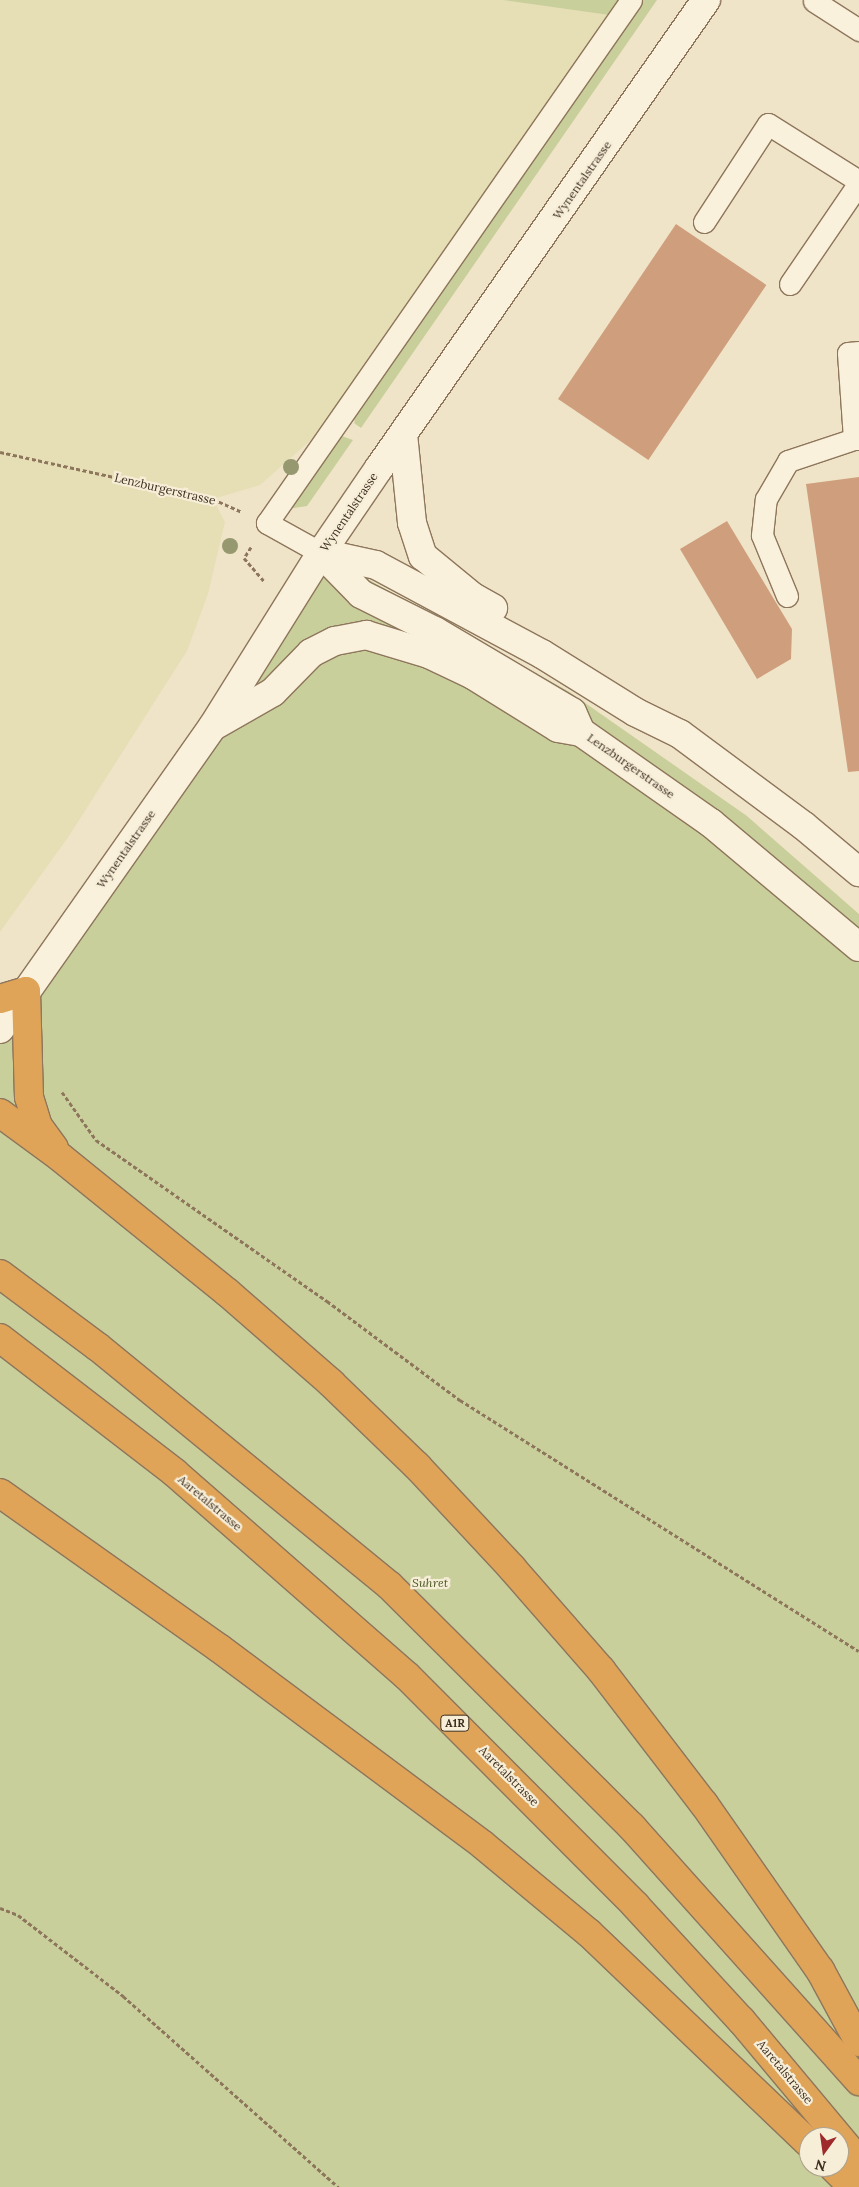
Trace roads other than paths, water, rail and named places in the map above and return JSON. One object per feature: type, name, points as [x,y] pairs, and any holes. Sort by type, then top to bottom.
[{"type":"highway","points":[[13,995],[28,1062],[29,1097],[38,1126],[60,1157]]},
{"type":"highway","points":[[0,1113],[60,1157],[228,1293],[331,1383],[417,1466],[512,1568],[601,1670],[704,1804],[820,1970],[859,2042]]},
{"type":"highway","points":[[0,1274],[98,1347],[390,1586],[632,1827],[859,2081]]},
{"type":"highway","name":"Aaretalstrasse","points":[[0,1338],[175,1473],[407,1676],[636,1906],[741,2020],[859,2161]]},
{"type":"highway","points":[[0,1493],[227,1654],[483,1844],[596,1940],[799,2133]]},
{"type":"highway","points":[[843,2177],[853,2187]]},
{"type":"main road","name":"Wynentalstrasse","points":[[0,1029],[13,995],[213,726],[321,553],[706,0]]},
{"type":"main road","points":[[403,434],[412,523],[423,556],[473,597],[540,634],[651,704],[680,734]]},
{"type":"main road","name":"Lenzburgerstrasse","points":[[321,553],[362,594],[521,680],[572,712],[582,732],[711,823],[859,947]]},
{"type":"main road","name":"Lenzburgerstrasse","points":[[321,553],[376,565],[542,654],[635,712],[680,734],[804,826],[859,872]]},
{"type":"main road","points":[[213,726],[274,692],[311,653],[335,641],[366,636],[408,645],[429,654],[472,675],[558,728],[582,732]]},
{"type":"lane","name":"Lenzburgerstrasse","points":[[321,553],[267,523],[631,0]]},
{"type":"lane","points":[[814,2],[859,30]]},
{"type":"lane","points":[[704,222],[768,124],[859,182],[790,284]]},
{"type":"lane","points":[[787,596],[762,535],[766,499],[788,461],[856,439],[848,353],[859,352]]},
{"type":"park label","name":"Suhret","points":[[430,1583]]}]
